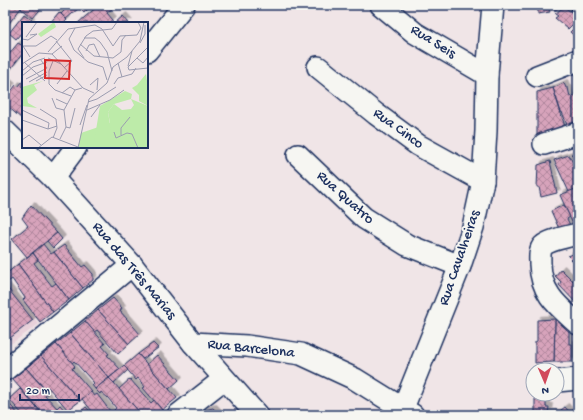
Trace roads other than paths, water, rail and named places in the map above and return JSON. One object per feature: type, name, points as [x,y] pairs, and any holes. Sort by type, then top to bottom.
[{"type":"street","points":[[148,50],[184,5]]},
{"type":"street","name":"Rua Seis","points":[[381,5],[415,33],[487,74]]},
{"type":"street","name":"Rua Cavalheiras","points":[[408,412],[473,227],[483,181],[487,74],[493,5]]},
{"type":"street","points":[[537,76],[578,60]]},
{"type":"street","name":"Rua Cinco","points":[[318,67],[376,114],[418,145],[483,181]]},
{"type":"street","name":"Rua das Três Marias","points":[[5,131],[22,148]]},
{"type":"street","points":[[544,144],[578,134]]},
{"type":"street","name":"Rua das Três Marias","points":[[22,148],[53,178],[132,265],[193,343],[257,415]]},
{"type":"street","points":[[53,178],[75,148]]},
{"type":"street","name":"Rua Quatro","points":[[298,155],[364,218],[407,245],[460,266]]},
{"type":"street","points":[[578,234],[557,240],[544,246],[541,250],[540,262],[541,277],[550,297],[578,324]]},
{"type":"street","points":[[5,370],[132,265]]},
{"type":"street","name":"Rua Barcelona","points":[[193,343],[247,346],[301,354],[355,379],[408,412]]},
{"type":"street","points":[[565,380],[578,378]]},
{"type":"street","points":[[178,415],[224,379]]}]
